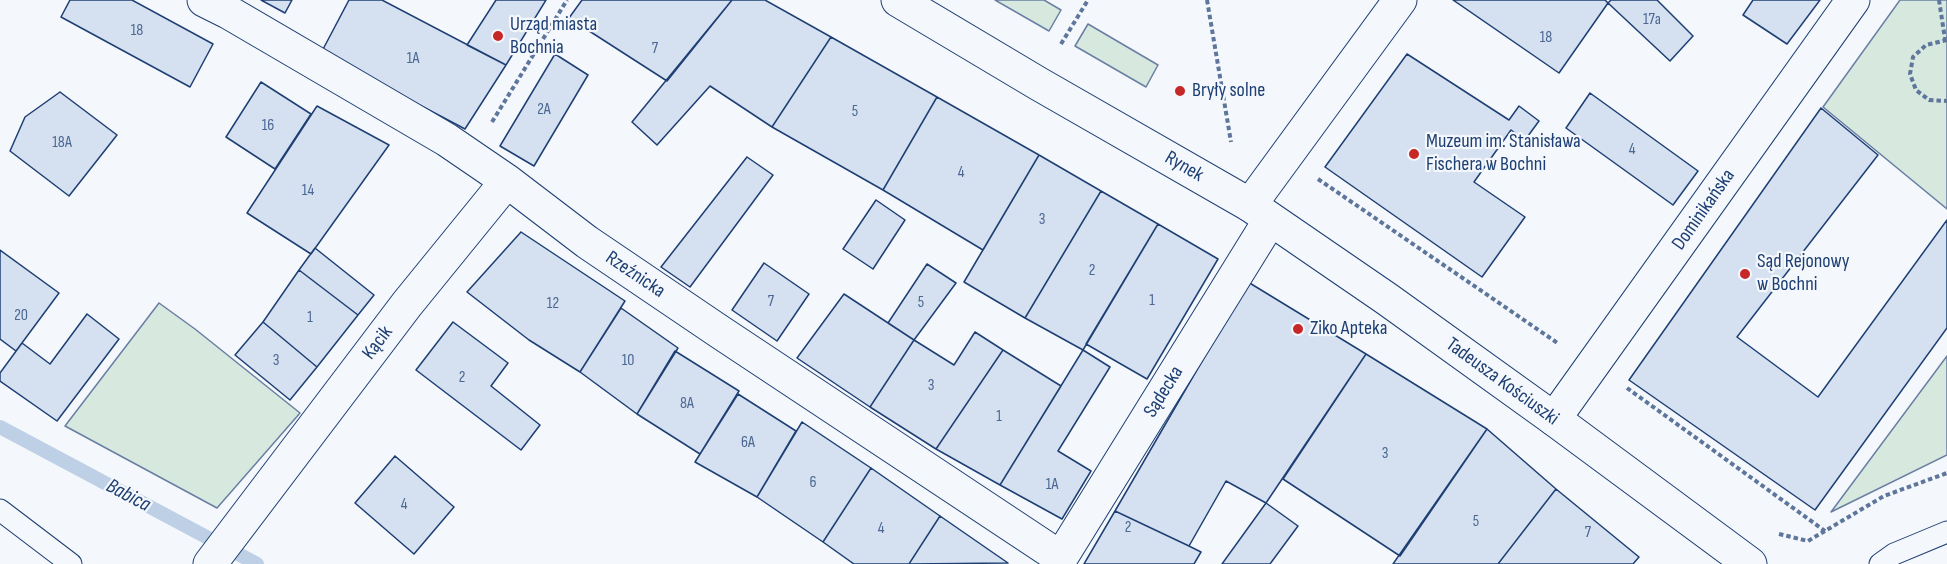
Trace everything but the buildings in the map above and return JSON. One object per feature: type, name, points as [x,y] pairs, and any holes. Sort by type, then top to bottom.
[{"type":"street","name":"Rzeźnicka","points":[[204,0],[465,152],[587,242],[1059,561]]},
{"type":"street","name":"Rynek","points":[[898,0],[1260,212]]},
{"type":"street","points":[[1260,212],[1400,0]]},
{"type":"street","name":"Dominikańska","points":[[1554,419],[1853,0]]},
{"type":"street","name":"Kącik","points":[[210,564],[407,304],[507,181]]},
{"type":"street","name":"Tadeusza Kościuszki","points":[[1260,212],[1387,299],[1554,419],[1731,559]]},
{"type":"street","name":"Sądecka","points":[[1059,561],[1260,212]]},
{"type":"lane","points":[[0,510],[71,564]]},
{"type":"lane","points":[[1880,564],[1893,555],[1947,532]]},
{"type":"path","points":[[465,152],[482,138],[567,0]]},
{"type":"path","points":[[1062,44],[1088,0]]},
{"type":"path","points":[[1207,0],[1231,142]]},
{"type":"path","points":[[1939,0],[1946,40],[1926,45],[1913,57],[1911,74],[1916,90],[1929,100],[1947,101]]},
{"type":"path","points":[[1311,174],[1569,350]]},
{"type":"path","points":[[1624,386],[1825,531]]},
{"type":"path","points":[[1776,533],[1808,541],[1884,496],[1947,473]]},
{"type":"shaded area","points":[[995,0],[1044,0],[1061,10],[1049,31]]},
{"type":"shaded area","points":[[1900,0],[1947,0],[1947,209],[1823,107]]},
{"type":"shaded area","points":[[1088,24],[1158,65],[1146,87],[1075,46]]},
{"type":"shaded area","points":[[159,303],[300,413],[217,508],[65,426]]},
{"type":"shaded area","points":[[1947,356],[1947,455],[1831,512]]},
{"type":"waterway","name":"Babica","points":[[0,427],[257,564]]},
{"type":"place","name":"Urząd miasta Bochnia","points":[[498,36]]},
{"type":"place","name":"Bryły solne","points":[[1180,91]]},
{"type":"place","name":"Muzeum im. Stanisława Fischera w Bochni","points":[[1414,154]]},
{"type":"place","name":"Sąd Rejonowy w Bochni","points":[[1745,274]]},
{"type":"place","name":"Ziko Apteka","points":[[1298,329]]}]
